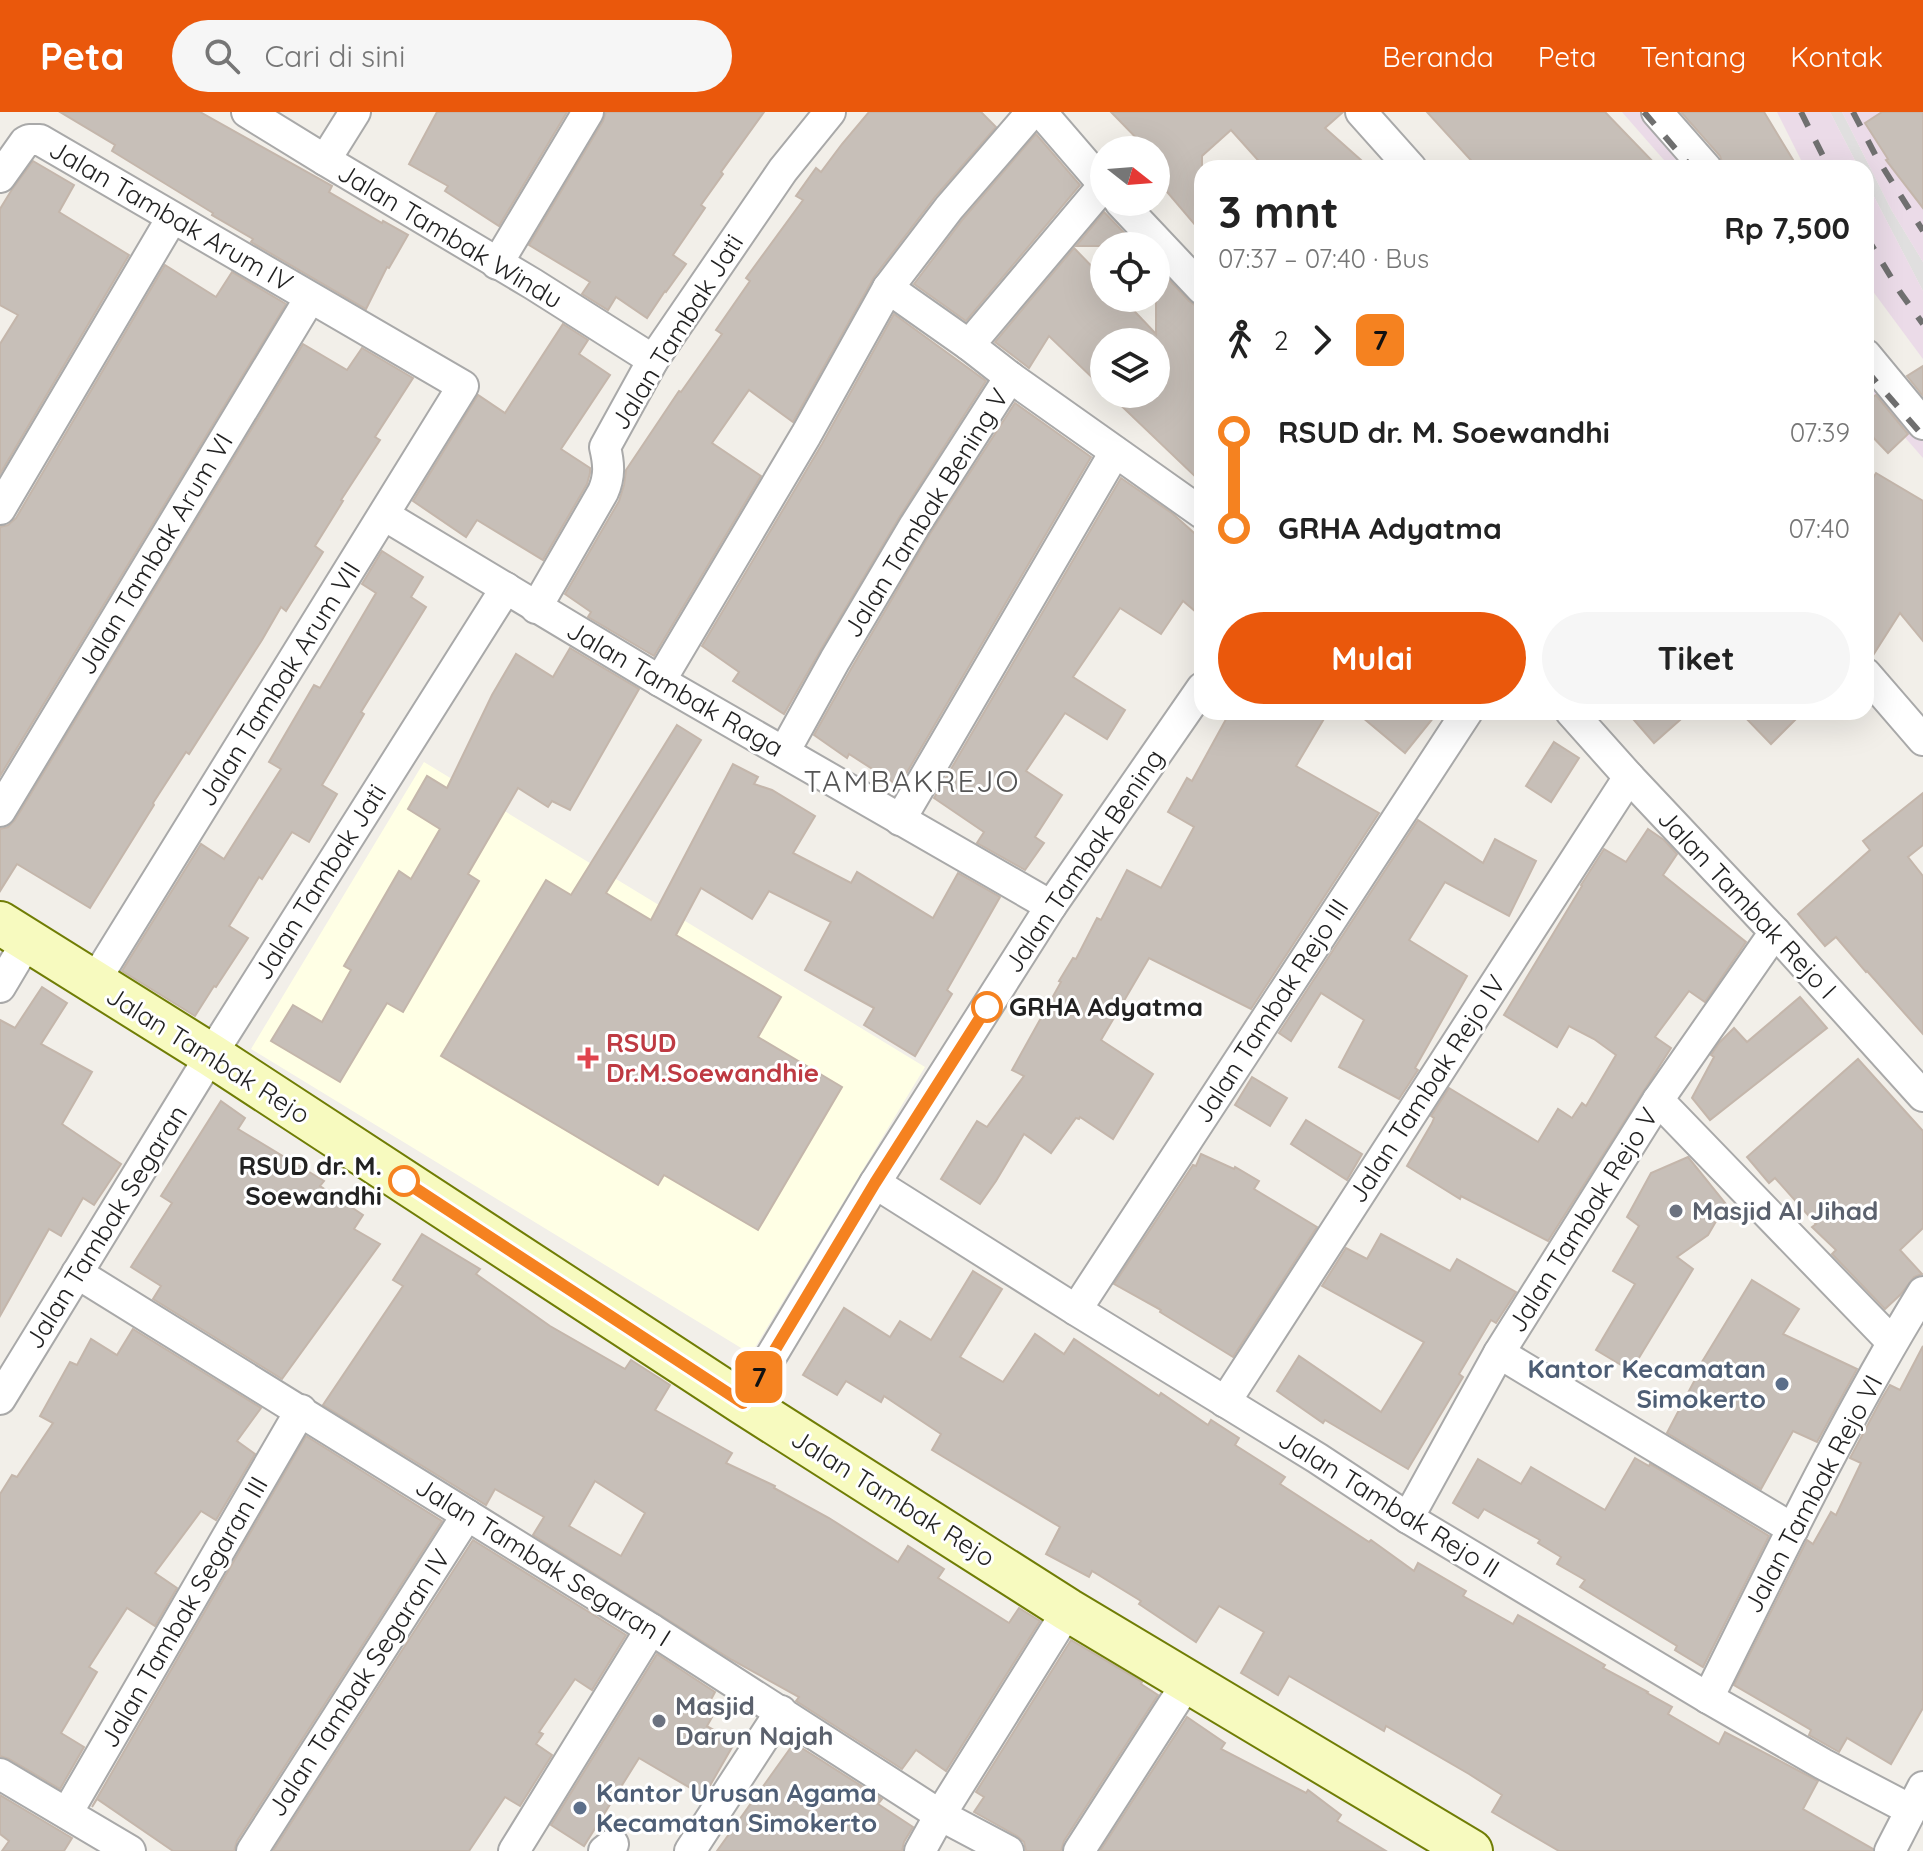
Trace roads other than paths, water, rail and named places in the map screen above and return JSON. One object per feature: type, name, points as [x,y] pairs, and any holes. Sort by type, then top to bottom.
[{"type":"street","name":"Jalan Tambak Windu","points":[[247,112],[653,360]]},
{"type":"street","points":[[325,160],[355,112]]},
{"type":"street","points":[[497,264],[588,112]]},
{"type":"street","name":"Jalan Tambak Jati","points":[[536,608],[603,492],[609,479],[605,447],[653,360],[783,170],[830,112]]},
{"type":"street","points":[[660,681],[806,435],[888,288],[949,208],[1032,112]]},
{"type":"street","points":[[1041,112],[1090,169]]},
{"type":"street","points":[[1361,112],[1404,160]]},
{"type":"street","points":[[1657,112],[1699,160]]},
{"type":"street","name":"Jalan Tambak Arum IV","points":[[0,177],[25,142],[40,140],[463,386]]},
{"type":"street","points":[[969,345],[1090,202]]},
{"type":"street","points":[[1133,216],[1194,281]]},
{"type":"street","points":[[0,509],[172,218]]},
{"type":"street","name":"Jalan Tambak Bening V","points":[[784,752],[915,525],[1010,377],[888,288]]},
{"type":"street","name":"Jalan Tambak Arum VI","points":[[0,811],[310,298]]},
{"type":"street","points":[[1874,365],[1923,424]]},
{"type":"street","points":[[1010,377],[1194,507]]},
{"type":"street","name":"Jalan Tambak Arum VII","points":[[94,982],[463,386]]},
{"type":"street","points":[[900,820],[1115,452]]},
{"type":"street","name":"Jalan Tambak Raga","points":[[384,515],[660,681],[1051,906]]},
{"type":"street","name":"Jalan Tambak Jati","points":[[211,1055],[506,588]]},
{"type":"street","points":[[1874,683],[1923,740]]},
{"type":"street","name":"Jalan Tambak Bening","points":[[743,1403],[875,1183],[1051,906],[1194,700]]},
{"type":"street","name":"Jalan Tambak Rejo III","points":[[1076,1310],[1462,720]]},
{"type":"street","name":"Jalan Tambak Rejo I","points":[[1578,720],[1923,1096]]},
{"type":"street","name":"Jalan Tambak Rejo IV","points":[[1225,1402],[1629,777]]},
{"type":"street","points":[[0,987],[14,932]]},
{"type":"street","name":"Jalan Tambak Rejo","points":[[14,932],[211,1055],[743,1403],[1068,1610],[1471,1851]]},
{"type":"street","name":"Jalan Tambak Rejo V","points":[[1408,1518],[1499,1353],[1658,1100],[1775,932]]},
{"type":"street","name":"Jalan Tambak Segaran","points":[[0,1399],[211,1055]]},
{"type":"street","points":[[1658,1100],[1892,1342]]},
{"type":"street","name":"Jalan Tambak Rejo II","points":[[875,1183],[1408,1518],[1708,1698],[1823,1764],[1917,1798]]},
{"type":"street","name":"Jalan Tambak Segaran I","points":[[77,1273],[651,1629],[940,1815],[1008,1851]]},
{"type":"street","name":"Jalan Tambak Rejo VI","points":[[1708,1698],[1892,1342],[1923,1292]]},
{"type":"street","points":[[1499,1353],[1793,1529]]},
{"type":"street","name":"Jalan Tambak Segaran III","points":[[67,1813],[301,1410]]},
{"type":"street","name":"Jalan Tambak Segaran IV","points":[[252,1851],[467,1515]]},
{"type":"street","points":[[920,1851],[1068,1610]]},
{"type":"street","points":[[514,1851],[651,1629]]},
{"type":"street","points":[[1079,1851],[1187,1683]]},
{"type":"street","points":[[690,1851],[781,1711]]},
{"type":"street","points":[[0,1774],[130,1851]]},
{"type":"street","points":[[1890,1851],[1917,1798]]},
{"type":"railway","points":[[1644,112],[1685,160]]},
{"type":"railway","points":[[1801,112],[1825,160]]},
{"type":"railway","points":[[1853,112],[1877,158],[1923,231]]},
{"type":"railway","points":[[1874,249],[1923,324]]},
{"type":"railway","points":[[1874,379],[1923,436]]},
{"type":"place","name":"GRHA Adyatma","points":[[987,1007]]},
{"type":"place","name":"RSUD Dr.M.Soewandhie","points":[[588,1058]]},
{"type":"place","name":"RSUD dr. M. Soewandhi","points":[[404,1181]]},
{"type":"place","name":"Masjid Al Jihad","points":[[1676,1211]]},
{"type":"place","name":"Kantor Kecamatan Simokerto","points":[[1782,1384]]},
{"type":"place","name":"Masjid Darun Najah","points":[[659,1721]]},
{"type":"place","name":"Kantor Urusan Agama Kecamatan Simokerto","points":[[580,1808]]},
{"type":"district","name":"TAMBAKREJO","points":[[912,782]]}]
